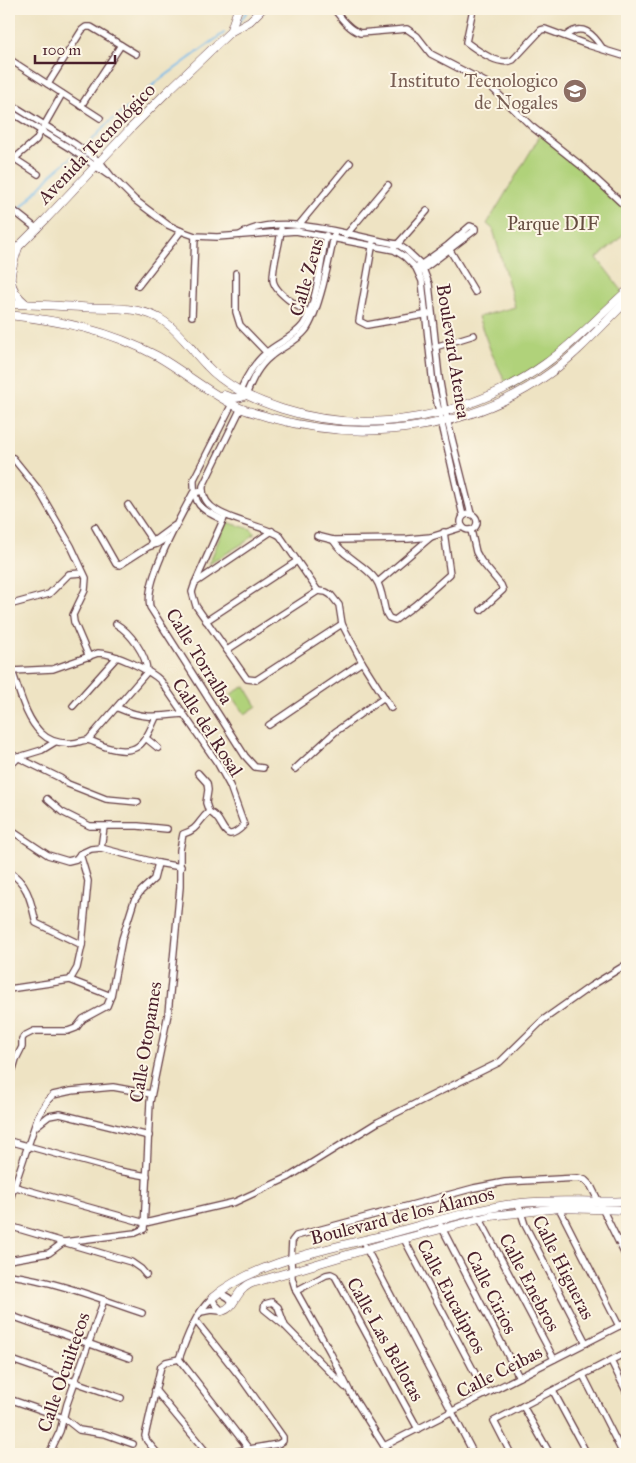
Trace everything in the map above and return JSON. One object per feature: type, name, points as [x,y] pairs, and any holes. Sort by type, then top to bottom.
[{"type":"main road","name":"Avenida Tecnológico","points":[[9,256],[37,229],[139,120],[230,32],[244,26],[262,9]]},
{"type":"main road","name":"Avenida Tecnológico","points":[[230,32],[237,10]]},
{"type":"main road","points":[[237,10],[242,18],[256,16]]},
{"type":"main road","points":[[19,246],[10,277],[13,291],[29,304],[30,318]]},
{"type":"main road","points":[[197,384],[229,398],[242,395],[288,411],[322,419],[378,421],[442,412],[492,395],[546,364],[627,291]]},
{"type":"main road","points":[[9,315],[75,325],[132,344],[158,357],[197,384],[241,408],[311,427],[368,430],[444,421],[517,394],[551,373],[627,301]]},
{"type":"main road","points":[[9,304],[134,310],[164,321],[181,335],[206,366],[242,395],[261,414]]},
{"type":"main road","points":[[75,325],[72,318],[75,312],[98,310],[100,308]]},
{"type":"main road","name":"Boulevard de los Álamos","points":[[222,1311],[233,1303],[243,1288],[249,1284],[364,1245],[441,1224],[550,1201],[627,1201]]},
{"type":"main road","name":"Boulevard de los Álamos","points":[[212,1298],[237,1280],[291,1260],[404,1239],[441,1224],[480,1218],[519,1208],[627,1210]]},
{"type":"street","points":[[334,9],[356,32],[408,29],[431,54],[487,83],[531,126],[584,168],[627,208]]},
{"type":"street","points":[[473,9],[466,42],[501,62],[509,62],[516,58],[543,30],[627,56]]},
{"type":"street","points":[[48,84],[84,28],[91,27],[136,54]]},
{"type":"street","points":[[566,36],[573,31],[584,30],[592,35],[603,49]]},
{"type":"street","points":[[81,106],[121,45]]},
{"type":"street","points":[[10,62],[100,118]]},
{"type":"street","points":[[38,174],[11,157],[33,143],[44,128],[62,94]]},
{"type":"street","name":"Boulevard Atenea","points":[[9,102],[44,128],[82,152],[98,164],[136,200],[168,225],[181,231],[195,236],[217,237],[240,235],[253,229],[281,228],[298,224],[346,234],[394,250],[420,268]]},
{"type":"street","name":"Boulevard Atenea","points":[[9,111],[44,128]]},
{"type":"street","points":[[296,231],[298,224],[350,163]]},
{"type":"street","points":[[342,240],[388,185]]},
{"type":"street","points":[[10,208],[37,229]]},
{"type":"street","points":[[394,250],[426,211]]},
{"type":"street","points":[[281,228],[273,282],[278,290],[291,302],[312,314]]},
{"type":"street","name":"Boulevard Atenea","points":[[281,228],[334,239],[397,244],[406,250],[420,268],[429,284],[429,348],[463,516]]},
{"type":"street","name":"Calle Zeus","points":[[322,275],[327,230]]},
{"type":"street","points":[[138,286],[181,231]]},
{"type":"street","name":"Calle Zeus","points":[[242,395],[268,354],[305,332],[312,314],[335,232]]},
{"type":"street","points":[[192,316],[195,236]]},
{"type":"street","points":[[373,243],[359,322],[367,325],[429,314]]},
{"type":"street","points":[[420,268],[449,248],[475,292]]},
{"type":"street","points":[[236,273],[237,318],[240,325],[268,354]]},
{"type":"street","name":"Boulevard Atenea","points":[[429,314],[436,346],[442,412]]},
{"type":"street","points":[[429,348],[474,335]]},
{"type":"street","name":"Calle Torralba","points":[[232,404],[197,470],[193,493],[170,536],[151,586],[149,600],[150,607],[245,756],[255,766],[264,768]]},
{"type":"street","points":[[224,518],[204,498],[203,486],[241,408]]},
{"type":"street","name":"Boulevard Atenea","points":[[444,421],[459,460],[471,514]]},
{"type":"street","points":[[9,457],[13,458],[38,489],[71,546],[86,578],[86,583],[73,615],[74,622],[89,657]]},
{"type":"street","points":[[451,462],[459,460]]},
{"type":"street","points":[[457,489],[464,487]]},
{"type":"street","points":[[203,491],[193,493],[202,509],[224,518],[272,531],[280,536],[318,591]]},
{"type":"street","points":[[460,502],[467,499]]},
{"type":"street","points":[[128,505],[150,544]]},
{"type":"street","points":[[463,527],[461,521],[463,516],[471,514],[477,522],[476,526],[471,530]]},
{"type":"street","points":[[224,518],[195,583],[193,598],[196,606],[247,679],[254,680],[342,624]]},
{"type":"street","points":[[95,527],[116,564],[121,565],[176,525]]},
{"type":"street","points":[[317,536],[333,540],[431,537],[463,527],[471,530]]},
{"type":"street","points":[[471,530],[476,552],[481,562],[503,590],[481,610]]},
{"type":"street","points":[[195,583],[272,531]]},
{"type":"street","points":[[333,540],[340,549],[355,560],[378,582],[386,613],[389,618],[395,620],[450,574],[444,532]]},
{"type":"street","points":[[150,544],[157,544],[170,536]]},
{"type":"street","points":[[378,582],[431,537]]},
{"type":"street","points":[[206,621],[297,561]]},
{"type":"street","points":[[9,605],[49,594],[70,574],[82,573]]},
{"type":"street","points":[[227,650],[318,591],[326,592],[335,600],[341,613],[342,624],[362,662],[391,708]]},
{"type":"street","points":[[88,740],[118,708],[147,672],[146,664],[139,651],[128,634],[116,624]]},
{"type":"street","name":"Calle del Rosal","points":[[12,671],[53,669],[98,653],[106,653],[155,676],[218,764],[230,786],[244,824],[236,833],[226,832],[214,814],[209,812]]},
{"type":"street","points":[[72,706],[118,657]]},
{"type":"street","points":[[269,725],[362,662]]},
{"type":"street","points":[[9,664],[29,716],[41,733],[55,742],[72,743],[88,740],[117,750],[129,750],[139,746],[147,739],[156,717]]},
{"type":"street","points":[[295,769],[335,732],[384,698]]},
{"type":"street","points":[[118,708],[133,715],[156,717],[183,714]]},
{"type":"street","points":[[147,739],[158,748]]},
{"type":"street","points":[[9,767],[18,757],[42,750],[55,742]]},
{"type":"street","points":[[9,753],[60,778],[68,784],[106,799],[138,802]]},
{"type":"street","points":[[198,773],[206,783],[208,790],[206,804],[209,812]]},
{"type":"street","points":[[47,799],[71,817],[90,826],[138,826],[167,829]]},
{"type":"street","name":"Calle Otopames","points":[[145,1223],[151,1094],[168,1014],[180,887],[180,850],[183,834],[197,827],[209,812]]},
{"type":"street","points":[[101,848],[104,827]]},
{"type":"street","points":[[9,829],[48,855],[68,861],[76,859],[80,854],[95,848],[101,848],[158,863],[181,866]]},
{"type":"street","points":[[70,980],[76,968],[82,945],[88,881],[80,854]]},
{"type":"street","points":[[14,1069],[24,1036],[34,1031],[68,1031],[76,1028],[83,1018],[107,1006],[111,996],[122,939],[134,901],[141,891],[154,879],[158,863]]},
{"type":"street","points":[[9,872],[22,882],[30,895],[36,922],[82,945]]},
{"type":"street","points":[[11,1186],[145,1223],[235,1202],[289,1177],[378,1122],[500,1062],[543,1020],[627,964]]},
{"type":"street","points":[[9,989],[70,980],[111,996]]},
{"type":"street","points":[[9,1202],[11,1186],[28,1147],[33,1128],[38,1116],[53,1095],[62,1092],[113,1087],[151,1094]]},
{"type":"street","points":[[33,1128],[48,1116],[56,1114],[149,1136]]},
{"type":"street","points":[[9,1142],[147,1176]]},
{"type":"street","points":[[388,1454],[350,1392],[296,1291],[292,1281],[291,1260],[292,1241],[296,1236],[474,1188],[505,1182],[578,1178],[588,1182],[627,1259]]},
{"type":"street","name":"Calle Higueras","points":[[519,1208],[586,1343]]},
{"type":"street","points":[[559,1208],[619,1326]]},
{"type":"street","name":"Calle Enebros","points":[[480,1218],[554,1359]]},
{"type":"street","points":[[9,1260],[50,1252],[64,1242],[135,1233],[142,1230],[145,1223]]},
{"type":"street","name":"Calle Cirios","points":[[441,1224],[519,1377]]},
{"type":"street","points":[[9,1226],[131,1262],[146,1274]]},
{"type":"street","name":"Calle Eucaliptos","points":[[404,1239],[486,1394]]},
{"type":"street","points":[[364,1245],[474,1454]]},
{"type":"street","name":"Calle Las Bellotas","points":[[296,1291],[326,1275],[331,1274],[334,1276],[418,1429]]},
{"type":"street","points":[[9,1275],[42,1282],[142,1313]]},
{"type":"street","points":[[219,1292],[233,1303]]},
{"type":"street","points":[[212,1298],[222,1311]]},
{"type":"street","name":"Boulevard de los Álamos","points":[[179,1359],[196,1321],[212,1298]]},
{"type":"street","name":"Calle Ocuiltecos","points":[[49,1454],[60,1430],[74,1382],[104,1300]]},
{"type":"street","points":[[201,1312],[211,1310],[222,1311]]},
{"type":"street","points":[[9,1316],[88,1342],[129,1358]]},
{"type":"street","points":[[196,1321],[283,1435],[283,1441],[278,1444],[220,1454]]},
{"type":"street","name":"Calle Ceibas","points":[[384,1446],[627,1322]]},
{"type":"street","points":[[285,1326],[350,1392]]},
{"type":"street","points":[[320,1360],[330,1352]]},
{"type":"street","points":[[511,1454],[494,1421],[627,1352]]},
{"type":"street","points":[[9,1359],[121,1398]]},
{"type":"street","points":[[158,1454],[146,1438],[155,1390],[161,1366],[166,1362],[179,1359],[249,1449]]},
{"type":"street","points":[[611,1360],[627,1393]]},
{"type":"street","points":[[583,1375],[623,1454]]},
{"type":"street","points":[[155,1390],[208,1454]]},
{"type":"street","points":[[553,1391],[587,1454]]},
{"type":"street","points":[[9,1399],[64,1418],[79,1430],[105,1434],[132,1444]]},
{"type":"street","points":[[523,1406],[550,1454]]},
{"type":"green space","name":"Parque DIF","points":[[541,134],[627,209],[627,230],[597,258],[627,297],[549,365],[509,389],[491,352],[478,317],[515,307],[493,229],[487,224]]},
{"type":"green space","points":[[226,522],[251,529],[255,533],[247,541],[209,564]]},
{"type":"green space","points":[[245,686],[257,706],[245,714],[231,694]]},
{"type":"waterway","points":[[237,25],[249,9]]},
{"type":"waterway","points":[[9,221],[52,174],[92,140],[108,123],[141,98],[154,84],[224,33]]},
{"type":"place","name":"Instituto Tecnologico de Nogales","points":[[575,91]]}]
